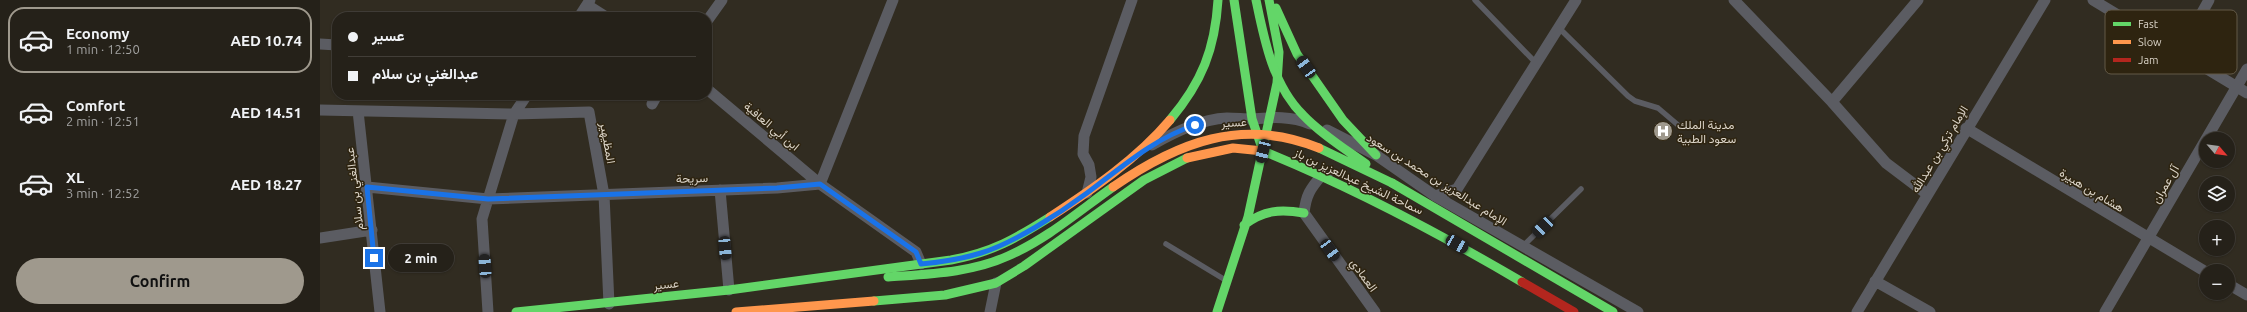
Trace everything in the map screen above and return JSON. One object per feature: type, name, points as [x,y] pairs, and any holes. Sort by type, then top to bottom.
[{"type":"main road","points":[[817,279],[921,264],[981,253],[1009,243],[1086,194],[1132,158],[1161,130],[1189,96],[1209,57],[1216,22],[1218,0]]},
{"type":"main road","points":[[1234,0],[1252,119],[1263,151]]},
{"type":"main road","points":[[1256,0],[1265,44],[1274,68],[1302,114],[1341,146],[1392,183]]},
{"type":"main road","points":[[1217,312],[1228,283],[1244,226],[1263,151],[1269,117],[1276,96],[1279,61],[1269,0]]},
{"type":"main road","points":[[1273,0],[1297,54],[1343,120],[1376,155]]},
{"type":"main road","name":"عسير","points":[[516,312],[609,304],[817,279],[888,277],[963,270],[1007,257],[1039,240],[1120,181],[1155,160],[1198,140],[1224,134],[1283,137],[1306,143],[1392,183]]},
{"type":"main road","name":"سماحة الشيخ عبدالعزيز بن باز","points":[[736,312],[945,295],[996,283],[1030,262],[1144,180],[1180,160],[1217,150],[1233,148],[1263,151],[1322,174],[1431,229],[1574,312]]},
{"type":"main road","name":"الإمام عبدالعزيز بن محمد بن سعود","points":[[1392,183],[1613,312]]},
{"type":"main road","points":[[1244,226],[1259,213],[1267,211],[1284,209],[1304,213]]},
{"type":"street","points":[[712,14],[722,0]]},
{"type":"street","points":[[820,184],[893,0]]},
{"type":"street","points":[[1086,194],[1091,177],[1089,165],[1083,154],[1084,136],[1132,0]]},
{"type":"street","points":[[1435,196],[1458,189],[1576,0]]},
{"type":"street","points":[[1734,0],[1832,102],[1886,163],[1927,194]]},
{"type":"street","points":[[1832,102],[1918,0]]},
{"type":"street","name":"الإمام تركي بن عبدالله","points":[[1857,312],[2044,0]]},
{"type":"street","points":[[2093,0],[2110,10]]},
{"type":"street","points":[[2203,10],[2209,0]]},
{"type":"street","points":[[582,12],[588,2],[600,12]]},
{"type":"street","points":[[320,44],[332,45]]},
{"type":"street","name":"آل عمران","points":[[2105,312],[2247,69]]},
{"type":"street","points":[[2216,74],[2247,92]]},
{"type":"street","name":"ابن أبي العافية","points":[[712,93],[820,184],[916,252],[921,264]]},
{"type":"street","points":[[488,312],[482,219],[514,114],[524,100]]},
{"type":"street","name":"المظيهير","points":[[320,110],[514,114],[589,112],[604,195],[609,304]]},
{"type":"street","name":"عبدالغني بن سلام","points":[[358,111],[380,312]]},
{"type":"street","name":"عسير","points":[[1132,158],[1163,139],[1207,121],[1226,118],[1252,119],[1269,117],[1303,120],[1326,130]]},
{"type":"street","name":"هشام بن هبيرة","points":[[1966,128],[2199,268]]},
{"type":"street","name":"الإمام عبدالعزيز بن محمد بن سعود","points":[[1326,130],[1376,155],[1435,196],[1638,312]]},
{"type":"street","points":[[1304,213],[1306,196],[1322,174],[1558,312]]},
{"type":"street","name":"سريحة","points":[[367,187],[488,199],[777,188],[820,184]]},
{"type":"street","points":[[720,190],[728,290]]},
{"type":"street","name":"العمادي","points":[[1304,213],[1375,312]]},
{"type":"street","points":[[320,238],[372,230]]},
{"type":"street","points":[[1875,281],[1930,312]]},
{"type":"street","points":[[990,312],[996,283]]},
{"type":"street","points":[[2235,288],[2247,295]]},
{"type":"lane","points":[[1475,0],[1536,63]]},
{"type":"lane","points":[[1558,27],[1635,101],[1658,108],[1678,124]]},
{"type":"lane","points":[[1523,246],[1581,189]]},
{"type":"lane","points":[[1166,244],[1228,283]]},
{"type":"traffic: fast","points":[[1170,120],[1191,92],[1205,64],[1214,34],[1218,0]]},
{"type":"traffic: fast","points":[[1234,0],[1252,119]]},
{"type":"traffic: fast","points":[[1256,0],[1266,46],[1284,90],[1303,115],[1317,129],[1366,164]]},
{"type":"traffic: fast","points":[[1217,312],[1248,217],[1277,83],[1279,52],[1269,0]]},
{"type":"traffic: fast","points":[[1276,8],[1297,54],[1343,120],[1376,155]]},
{"type":"traffic: fast","points":[[1252,119],[1263,151],[1330,180],[1427,228],[1522,282]]},
{"type":"traffic: fast","points":[[1319,148],[1392,183]]},
{"type":"traffic: fast","points":[[874,301],[945,295],[996,283],[1024,266],[1144,180],[1187,158]]},
{"type":"traffic: fast","points":[[1392,183],[1613,312]]},
{"type":"traffic: fast","points":[[888,277],[949,272],[994,262],[1022,249],[1049,233],[1113,187]]},
{"type":"traffic: fast","points":[[1244,225],[1258,216],[1272,212],[1287,211],[1304,213]]},
{"type":"traffic: fast","points":[[516,312],[729,290],[951,260],[992,249],[1026,232],[1050,217]]},
{"type":"traffic: slow","points":[[1050,217],[1114,173],[1143,148],[1170,120]]},
{"type":"traffic: slow","points":[[1113,187],[1137,171],[1162,158],[1186,147],[1212,139],[1237,135],[1263,135],[1291,139],[1319,148]]},
{"type":"traffic: slow","points":[[1187,158],[1233,148],[1263,151]]},
{"type":"traffic: slow","points":[[736,312],[874,301]]},
{"type":"traffic: jam","points":[[1522,282],[1574,312]]},
{"type":"place","name":"مدينة الملك سعود الطبية","points":[[1663,131]]},
{"type":"route","points":[[374,258],[367,187],[488,199],[777,188],[820,184],[916,252],[921,264],[952,260],[981,253],[1009,243],[1086,194],[1132,158],[1163,139],[1195,125]]}]
